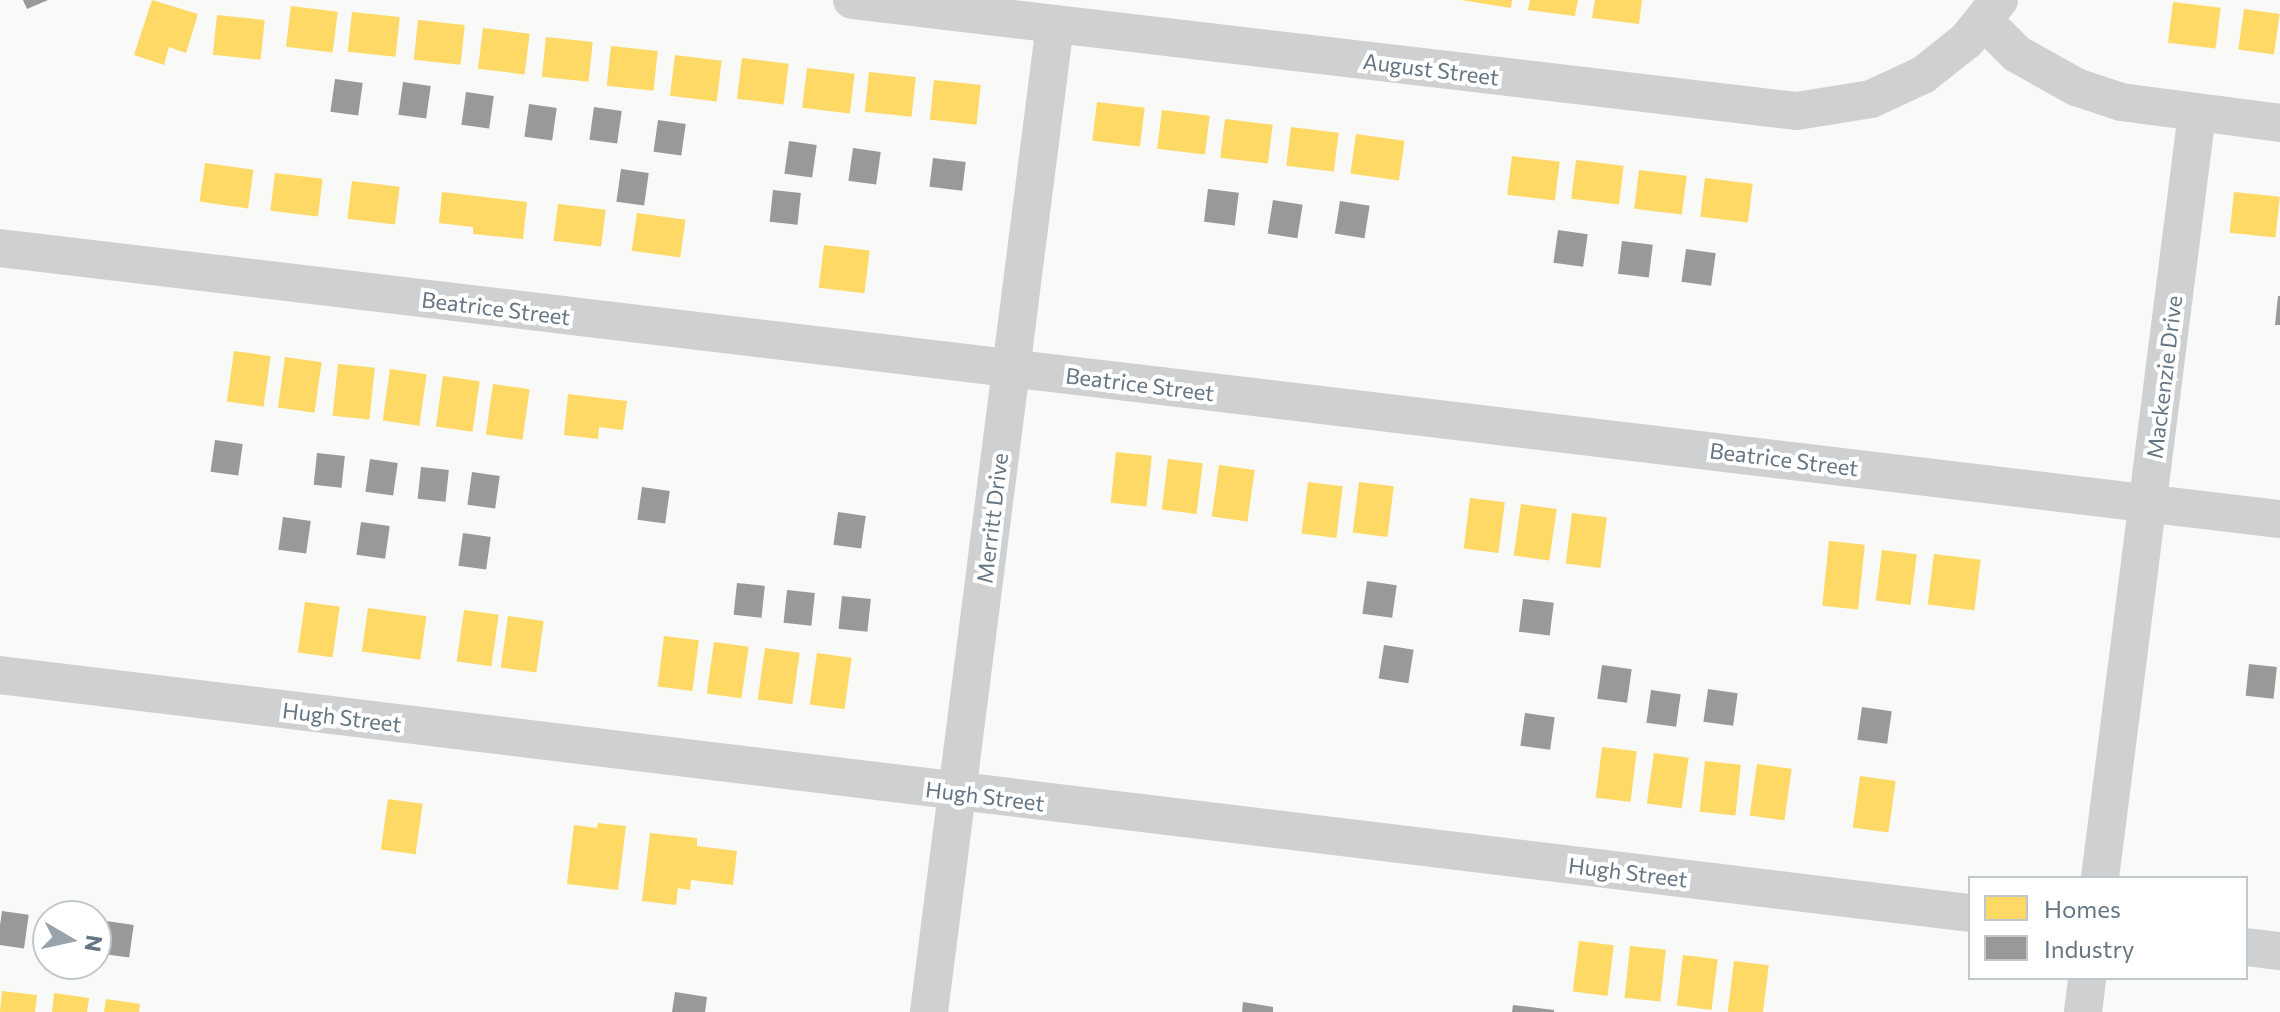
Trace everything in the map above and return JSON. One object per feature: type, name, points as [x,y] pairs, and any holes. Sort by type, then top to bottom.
[{"type":"street","name":"August Street","points":[[852,0],[1797,111],[1844,106],[1898,88],[1946,59],[1992,11]]},
{"type":"street","points":[[1992,11],[2017,54],[2076,87],[2121,102],[2280,123]]},
{"type":"street","name":"Merritt Drive","points":[[929,1012],[1055,24]]},
{"type":"street","name":"Mackenzie Drive","points":[[2100,876],[2197,113]]},
{"type":"street","name":"Beatrice Street","points":[[0,248],[2280,519]]},
{"type":"street","name":"Hugh Street","points":[[0,675],[1968,913]]},
{"type":"street","points":[[2248,947],[2280,951]]},
{"type":"street","points":[[2083,1012],[2087,980]]},
{"type":"building: Homes","points":[[152,0],[198,14],[186,53],[169,47],[164,65],[134,55]]},
{"type":"building: Homes","points":[[1461,0],[1512,0],[1511,8]]},
{"type":"building: Homes","points":[[1530,0],[1578,0],[1575,16],[1528,10]]},
{"type":"building: Homes","points":[[1595,0],[1642,0],[1639,24],[1592,18]]},
{"type":"building: Homes","points":[[2173,2],[2221,8],[2216,49],[2168,43]]},
{"type":"building: Homes","points":[[291,6],[338,12],[333,52],[286,47]]},
{"type":"building: Homes","points":[[2244,9],[2280,14],[2274,55],[2238,50]]},
{"type":"building: Homes","points":[[352,12],[400,17],[396,57],[348,52]]},
{"type":"building: Homes","points":[[217,15],[265,20],[261,60],[213,55]]},
{"type":"building: Homes","points":[[418,20],[465,25],[461,65],[414,60]]},
{"type":"building: Homes","points":[[483,28],[530,34],[525,74],[478,69]]},
{"type":"building: Homes","points":[[546,37],[593,42],[589,82],[542,77]]},
{"type":"building: Homes","points":[[611,46],[658,51],[654,91],[607,86]]},
{"type":"building: Homes","points":[[675,55],[722,61],[717,101],[670,96]]},
{"type":"building: Homes","points":[[742,58],[789,64],[784,104],[737,99]]},
{"type":"building: Homes","points":[[807,68],[855,74],[850,114],[802,108]]},
{"type":"building: Homes","points":[[869,72],[916,77],[912,117],[865,112]]},
{"type":"building: Homes","points":[[934,80],[981,85],[977,125],[930,120]]},
{"type":"building: Homes","points":[[1097,102],[1145,108],[1140,147],[1092,141]]},
{"type":"building: Homes","points":[[1162,110],[1210,116],[1205,155],[1157,149]]},
{"type":"building: Homes","points":[[1225,119],[1273,125],[1268,164],[1220,158]]},
{"type":"building: Homes","points":[[1291,127],[1339,133],[1334,172],[1286,166]]},
{"type":"building: Homes","points":[[1356,134],[1405,141],[1399,180],[1350,174]]},
{"type":"building: Homes","points":[[1512,156],[1560,162],[1555,201],[1507,195]]},
{"type":"building: Homes","points":[[1576,160],[1624,166],[1619,205],[1571,199]]},
{"type":"building: Homes","points":[[205,163],[254,170],[248,208],[200,202]]},
{"type":"building: Homes","points":[[1639,170],[1687,176],[1682,215],[1634,209]]},
{"type":"building: Homes","points":[[275,173],[323,179],[318,217],[270,211]]},
{"type":"building: Homes","points":[[1705,178],[1753,184],[1748,223],[1700,217]]},
{"type":"building: Homes","points":[[352,181],[400,187],[395,225],[347,219]]},
{"type":"building: Homes","points":[[442,192],[527,202],[523,239],[473,234],[473,227],[439,223]]},
{"type":"building: Homes","points":[[2234,192],[2280,197],[2275,238],[2230,233]]},
{"type":"building: Homes","points":[[558,204],[606,210],[601,247],[553,241]]},
{"type":"building: Homes","points":[[637,213],[686,220],[680,257],[632,251]]},
{"type":"building: Homes","points":[[824,245],[870,251],[864,293],[819,288]]},
{"type":"building: Homes","points":[[234,351],[271,356],[264,407],[227,402]]},
{"type":"building: Homes","points":[[285,357],[322,362],[315,413],[278,408]]},
{"type":"building: Homes","points":[[338,364],[375,368],[369,420],[333,416]]},
{"type":"building: Homes","points":[[390,369],[427,374],[419,426],[383,420]]},
{"type":"building: Homes","points":[[443,376],[480,381],[473,432],[436,427]]},
{"type":"building: Homes","points":[[493,384],[530,389],[523,440],[486,435]]},
{"type":"building: Homes","points":[[568,394],[627,401],[623,430],[599,427],[598,439],[564,435]]},
{"type":"building: Homes","points":[[1116,452],[1152,456],[1146,506],[1111,503]]},
{"type":"building: Homes","points":[[1168,459],[1203,463],[1197,514],[1162,510]]},
{"type":"building: Homes","points":[[1219,465],[1255,470],[1247,522],[1212,516]]},
{"type":"building: Homes","points":[[1308,482],[1343,486],[1336,538],[1302,534]]},
{"type":"building: Homes","points":[[1359,482],[1394,486],[1388,537],[1353,533]]},
{"type":"building: Homes","points":[[1470,498],[1505,502],[1499,553],[1464,549]]},
{"type":"building: Homes","points":[[1521,504],[1557,509],[1549,561],[1514,555]]},
{"type":"building: Homes","points":[[1572,513],[1607,517],[1601,568],[1566,564]]},
{"type":"building: Homes","points":[[1829,541],[1865,545],[1858,609],[1822,606]]},
{"type":"building: Homes","points":[[1882,550],[1917,554],[1911,605],[1876,601]]},
{"type":"building: Homes","points":[[1934,554],[1981,560],[1974,610],[1928,605]]},
{"type":"building: Homes","points":[[305,602],[340,607],[333,657],[298,653]]},
{"type":"building: Homes","points":[[368,608],[426,616],[420,660],[362,652]]},
{"type":"building: Homes","points":[[464,610],[499,615],[491,666],[457,661]]},
{"type":"building: Homes","points":[[508,616],[544,621],[536,673],[501,667]]},
{"type":"building: Homes","points":[[664,636],[699,640],[693,691],[658,687]]},
{"type":"building: Homes","points":[[714,642],[749,647],[741,698],[707,693]]},
{"type":"building: Homes","points":[[765,648],[800,653],[792,704],[758,699]]},
{"type":"building: Homes","points":[[817,653],[852,658],[844,709],[810,704]]},
{"type":"building: Homes","points":[[1602,747],[1637,751],[1631,802],[1596,798]]},
{"type":"building: Homes","points":[[1654,753],[1689,758],[1682,808],[1647,804]]},
{"type":"building: Homes","points":[[1705,761],[1741,765],[1735,815],[1700,812]]},
{"type":"building: Homes","points":[[1757,764],[1792,769],[1784,820],[1750,815]]},
{"type":"building: Homes","points":[[1860,776],[1896,781],[1888,833],[1853,827]]},
{"type":"building: Homes","points":[[388,799],[423,804],[416,854],[381,850]]},
{"type":"building: Homes","points":[[598,823],[626,826],[618,890],[567,884],[574,825],[597,828]]},
{"type":"building: Homes","points":[[650,833],[697,838],[697,846],[737,851],[733,885],[691,880],[690,890],[678,888],[676,905],[642,901]]},
{"type":"building: Homes","points":[[1579,941],[1614,945],[1608,996],[1573,992]]},
{"type":"building: Homes","points":[[1630,946],[1666,950],[1660,1001],[1625,998]]},
{"type":"building: Homes","points":[[1683,955],[1718,959],[1712,1010],[1677,1006]]},
{"type":"building: Homes","points":[[1734,961],[1769,965],[1763,1012],[1728,1012]]},
{"type":"building: Homes","points":[[2,991],[37,995],[35,1012],[0,1012]]},
{"type":"building: Homes","points":[[54,993],[89,998],[87,1012],[52,1012]]},
{"type":"building: Homes","points":[[106,999],[140,1004],[139,1012],[104,1012]]},
{"type":"building: Industry","points":[[23,0],[48,0],[27,9]]},
{"type":"building: Industry","points":[[335,79],[363,83],[358,116],[330,112]]},
{"type":"building: Industry","points":[[403,82],[431,86],[426,119],[398,115]]},
{"type":"building: Industry","points":[[466,92],[494,96],[489,129],[461,125]]},
{"type":"building: Industry","points":[[529,104],[557,108],[552,141],[524,137]]},
{"type":"building: Industry","points":[[594,107],[622,111],[617,144],[589,140]]},
{"type":"building: Industry","points":[[658,120],[686,124],[681,156],[654,152]]},
{"type":"building: Industry","points":[[789,141],[817,145],[812,178],[784,174]]},
{"type":"building: Industry","points":[[853,148],[881,152],[876,185],[848,181]]},
{"type":"building: Industry","points":[[933,158],[966,162],[962,191],[929,187]]},
{"type":"building: Industry","points":[[621,169],[649,173],[644,206],[616,202]]},
{"type":"building: Industry","points":[[1208,189],[1239,193],[1235,226],[1204,222]]},
{"type":"building: Industry","points":[[773,190],[801,193],[798,225],[770,222]]},
{"type":"building: Industry","points":[[1273,200],[1303,205],[1297,238],[1268,234]]},
{"type":"building: Industry","points":[[1340,201],[1370,206],[1364,238],[1335,234]]},
{"type":"building: Industry","points":[[1558,230],[1588,234],[1583,267],[1553,263]]},
{"type":"building: Industry","points":[[1622,241],[1653,245],[1649,278],[1618,274]]},
{"type":"building: Industry","points":[[1686,249],[1716,253],[1711,286],[1681,282]]},
{"type":"building: Industry","points":[[2278,296],[2280,325],[2275,325]]},
{"type":"building: Industry","points":[[215,440],[243,444],[238,476],[211,472]]},
{"type":"building: Industry","points":[[317,453],[345,456],[342,488],[314,485]]},
{"type":"building: Industry","points":[[370,459],[398,463],[393,496],[365,492]]},
{"type":"building: Industry","points":[[421,467],[449,470],[446,502],[418,499]]},
{"type":"building: Industry","points":[[472,472],[500,476],[495,509],[467,505]]},
{"type":"building: Industry","points":[[642,487],[670,491],[665,524],[637,520]]},
{"type":"building: Industry","points":[[838,512],[866,516],[861,549],[833,545]]},
{"type":"building: Industry","points":[[283,517],[311,521],[306,554],[278,550]]},
{"type":"building: Industry","points":[[361,522],[390,526],[385,559],[356,555]]},
{"type":"building: Industry","points":[[463,533],[491,537],[486,570],[458,566]]},
{"type":"building: Industry","points":[[1367,581],[1397,585],[1392,618],[1362,614]]},
{"type":"building: Industry","points":[[737,583],[765,586],[762,618],[734,615]]},
{"type":"building: Industry","points":[[787,590],[815,593],[811,626],[784,623]]},
{"type":"building: Industry","points":[[842,596],[871,599],[867,632],[839,629]]},
{"type":"building: Industry","points":[[1523,599],[1554,603],[1550,636],[1519,632]]},
{"type":"building: Industry","points":[[1384,645],[1414,650],[1408,683],[1379,679]]},
{"type":"building: Industry","points":[[2249,664],[2277,667],[2274,699],[2246,696]]},
{"type":"building: Industry","points":[[1602,665],[1632,669],[1627,703],[1597,699]]},
{"type":"building: Industry","points":[[1708,689],[1738,693],[1733,726],[1703,722]]},
{"type":"building: Industry","points":[[1651,690],[1681,694],[1676,727],[1646,723]]},
{"type":"building: Industry","points":[[1862,707],[1892,711],[1887,744],[1857,740]]},
{"type":"building: Industry","points":[[1525,713],[1555,717],[1550,750],[1520,746]]},
{"type":"building: Industry","points":[[2,911],[29,915],[24,948],[0,945]]},
{"type":"building: Industry","points":[[112,922],[134,925],[129,958],[112,955]]},
{"type":"building: Industry","points":[[675,992],[707,997],[705,1012],[672,1012]]},
{"type":"building: Industry","points":[[1243,1002],[1273,1007],[1273,1012],[1242,1012]]},
{"type":"building: Industry","points":[[1513,1005],[1554,1010],[1554,1012],[1512,1012]]}]
